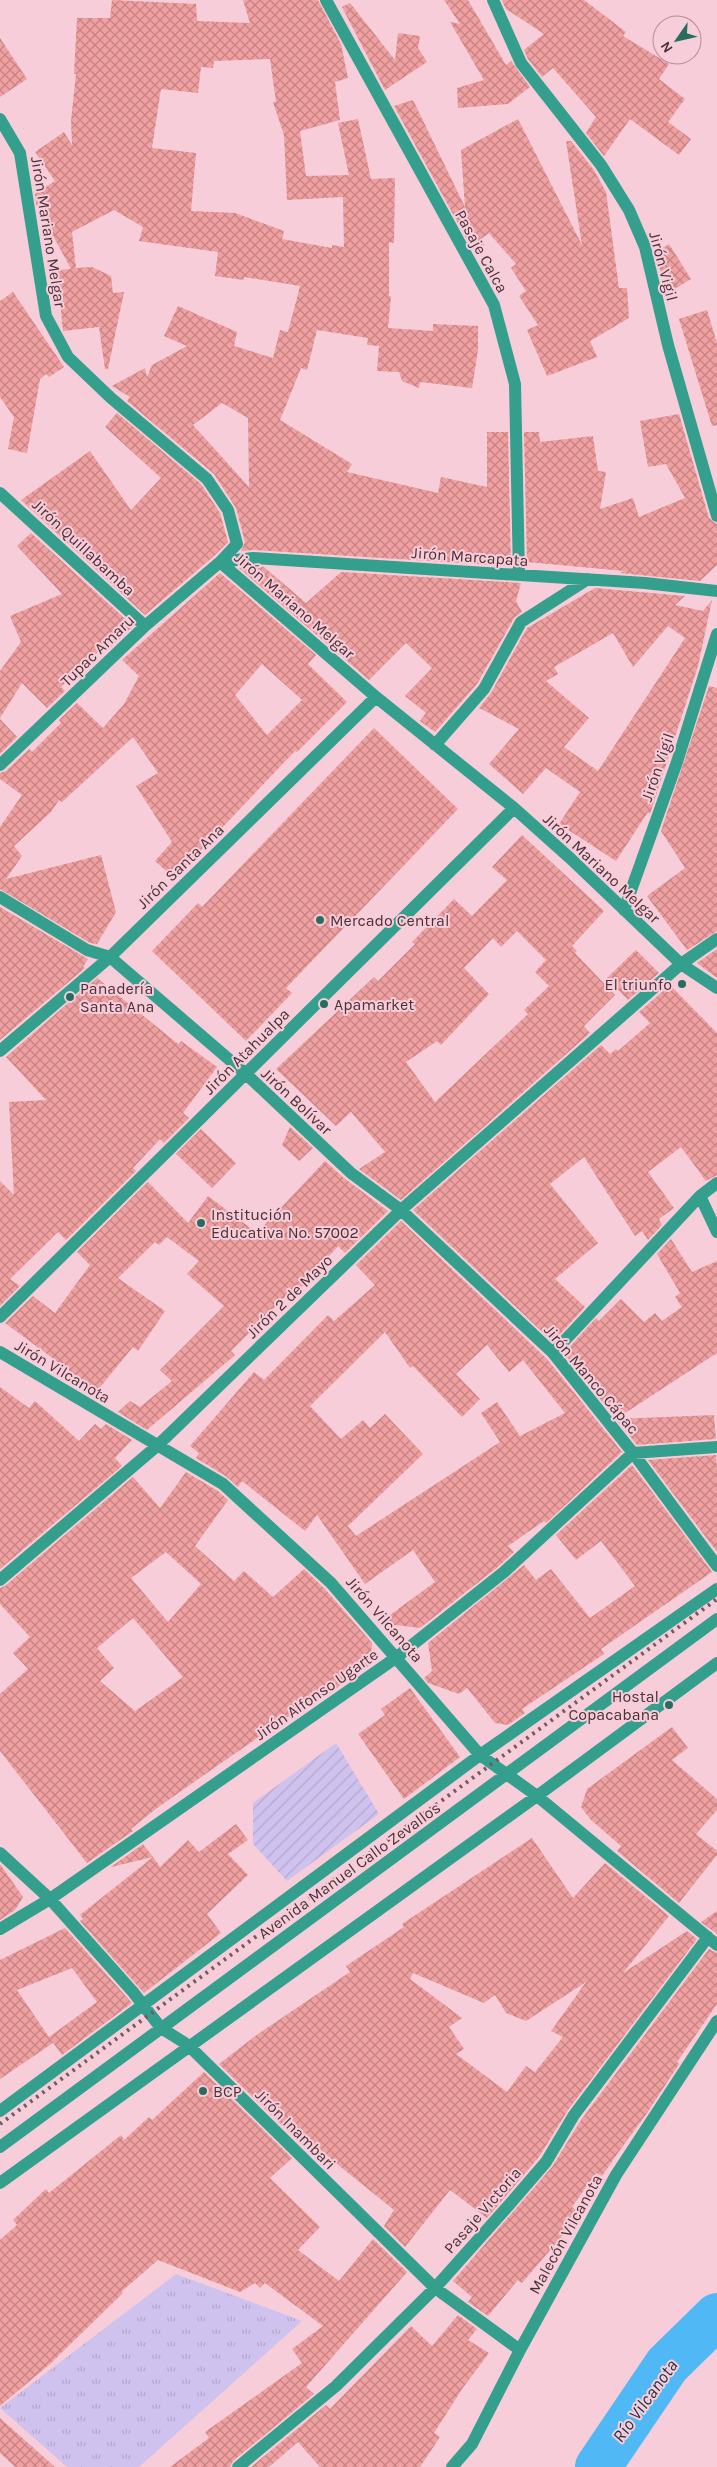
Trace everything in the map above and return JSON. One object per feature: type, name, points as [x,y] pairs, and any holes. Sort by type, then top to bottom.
[{"type":"street","name":"Pasaje Calca","points":[[326,0],[494,305],[515,384],[519,575]]},
{"type":"street","name":"Jirón Vigil","points":[[493,0],[521,63],[601,165],[629,210],[645,248],[668,345],[717,516]]},
{"type":"street","name":"Jirón Mariano Melgar","points":[[0,119],[20,153],[46,316],[68,357],[111,398],[207,479],[228,510],[237,544],[220,562],[376,697],[514,808],[571,859],[681,964],[717,988]]},
{"type":"street","name":"Jirón Quillabamba","points":[[0,493],[145,626]]},
{"type":"street","name":"Jirón Marcapata","points":[[220,562],[253,558],[588,579],[717,591]]},
{"type":"street","name":"Tupac Amaru","points":[[0,765],[145,626],[220,562]]},
{"type":"street","points":[[435,745],[484,689],[521,622],[588,579]]},
{"type":"street","name":"Jirón Vigil","points":[[624,910],[678,762],[717,634]]},
{"type":"street","name":"Jirón Santa Ana","points":[[0,1051],[110,957],[376,697]]},
{"type":"street","name":"Jirón Atahualpa","points":[[0,1317],[514,808]]},
{"type":"street","name":"Jirón Bolívar","points":[[0,897],[86,950],[110,957],[246,1074],[351,1173],[401,1210]]},
{"type":"street","name":"Jirón 2 de Mayo","points":[[0,1580],[157,1446],[401,1210],[681,964],[717,939]]},
{"type":"street","points":[[553,1352],[700,1196],[717,1183]]},
{"type":"street","points":[[700,1196],[717,1232]]},
{"type":"street","name":"Jirón Manco Cápac","points":[[401,1210],[553,1352],[634,1453],[717,1566]]},
{"type":"street","name":"Jirón Vilcanota","points":[[0,1352],[223,1484],[332,1583],[480,1755],[537,1796],[712,1941]]},
{"type":"street","points":[[634,1453],[717,1447]]},
{"type":"street","name":"Jirón Alfonso Ugarte","points":[[0,1929],[50,1899],[396,1657],[504,1572],[634,1453]]},
{"type":"street","name":"Avenida Manuel Callo Zevallos","points":[[0,2112],[480,1755],[717,1589]]},
{"type":"street","name":"Avenida Manuel Callo Zevallos","points":[[0,2147],[717,1619]]},
{"type":"street","points":[[0,2183],[188,2045],[537,1796],[717,1663]]},
{"type":"street","name":"Jirón Inambari","points":[[0,1853],[50,1899],[161,2028],[188,2045],[435,2288],[520,2350]]},
{"type":"street","name":"Pasaje Victoria","points":[[238,2467],[336,2386],[435,2288],[546,2162],[574,2115],[712,1941]]},
{"type":"street","name":"Malecón Vilcanota","points":[[452,2467],[472,2444],[520,2350],[616,2176],[717,2022]]},
{"type":"green space","points":[[336,1743],[379,1814],[287,1881],[253,1844],[253,1803]]},
{"type":"green space","points":[[176,2274],[302,2321],[139,2467],[67,2467],[0,2408]]},
{"type":"building","points":[[112,0],[196,4],[197,21],[250,23],[243,0],[318,0],[341,44],[348,78],[335,82],[340,120],[300,131],[306,176],[349,175],[338,123],[358,119],[371,179],[395,178],[394,243],[389,242],[389,296],[391,296],[388,328],[433,331],[433,324],[478,326],[478,350],[472,388],[420,382],[419,388],[402,381],[399,372],[377,371],[379,346],[367,345],[368,338],[317,330],[307,370],[301,368],[280,420],[352,464],[347,472],[438,493],[441,477],[487,487],[487,432],[508,432],[511,566],[254,550],[241,551],[245,542],[236,508],[214,474],[127,401],[130,397],[112,386],[145,368],[147,377],[152,365],[187,346],[164,336],[178,306],[237,332],[234,346],[273,358],[280,330],[288,332],[300,286],[244,277],[244,280],[215,276],[218,252],[139,241],[143,227],[114,210],[72,232],[76,268],[92,267],[111,276],[113,293],[124,292],[108,369],[105,369],[99,327],[63,331],[57,270],[71,269],[36,204],[35,194],[55,181],[35,152],[64,132],[72,145],[71,121],[76,74],[74,74],[77,18],[110,18]],"holes":[[[270,59],[276,102],[273,102],[284,135],[287,200],[343,197],[344,247],[332,245],[332,248],[282,239],[284,231],[235,213],[191,211],[196,153],[152,148],[161,89],[198,93],[201,67],[213,68],[214,61]],[[222,403],[248,418],[249,487],[193,425]]]},
{"type":"building","points":[[444,0],[468,0],[506,65],[511,61],[530,87],[508,104],[458,108],[457,88],[484,80],[450,22],[460,24]]},
{"type":"building","points":[[502,0],[584,0],[626,32],[623,36],[652,54],[652,65],[668,65],[659,79],[685,99],[668,122],[691,139],[679,155],[630,119],[604,156],[586,133],[596,117],[553,68],[542,77],[528,59],[524,50],[544,34],[506,9]]},
{"type":"building","points":[[350,3],[395,60],[398,33],[420,36],[418,48],[427,62],[385,90],[342,7]]},
{"type":"building","points":[[0,38],[27,79],[0,97]]},
{"type":"building","points":[[413,100],[465,207],[461,150],[518,119],[582,245],[566,141],[571,141],[594,170],[606,192],[619,288],[627,288],[629,318],[590,341],[597,357],[547,376],[527,330],[538,325],[519,296],[526,291],[511,268],[516,264],[489,233],[481,239],[484,245],[475,250],[471,247],[394,106]]},
{"type":"building","points":[[669,244],[691,279],[673,290],[658,266],[655,253]]},
{"type":"building","points":[[13,292],[64,367],[49,377],[46,374],[40,379],[27,453],[8,449],[14,417],[0,397],[0,301]]},
{"type":"building","points":[[707,310],[717,343],[717,425],[712,426],[679,319]]},
{"type":"building","points":[[117,413],[201,484],[220,513],[228,542],[145,615],[21,500],[90,451],[131,510],[161,478],[105,427]]},
{"type":"building","points":[[679,414],[709,518],[717,524],[717,565],[700,581],[620,573],[624,571],[527,562],[524,432],[539,432],[540,442],[593,436],[598,471],[606,472],[600,509],[633,498],[639,517],[685,498],[666,464],[648,467],[640,421]]},
{"type":"building","points":[[31,533],[133,626],[110,648],[106,645],[83,665],[61,687],[65,691],[47,708],[22,683],[0,718],[0,671],[21,642],[10,616],[62,594],[17,546]]},
{"type":"building","points":[[264,567],[306,603],[341,572],[521,583],[516,601],[522,612],[514,618],[477,684],[435,732],[420,721],[426,713],[405,696],[432,668],[406,643],[369,680],[239,568]]},
{"type":"building","points":[[220,573],[316,655],[308,664],[347,702],[297,752],[295,751],[174,878],[155,861],[172,842],[136,786],[158,773],[133,737],[62,802],[59,800],[51,812],[14,846],[22,856],[6,879],[101,855],[116,912],[97,944],[90,943],[0,889],[0,827],[22,795],[0,779],[0,773],[6,771],[29,749],[32,752],[61,723],[59,720],[77,703],[103,728],[124,704],[139,676],[122,660]],"holes":[[[262,664],[302,700],[267,735],[235,695]]]},
{"type":"building","points":[[595,588],[685,596],[675,605],[703,611],[712,600],[698,666],[650,814],[648,812],[616,861],[559,824],[580,792],[546,768],[523,794],[489,764],[519,729],[479,708],[491,693],[527,628]],"holes":[[[668,626],[685,638],[598,771],[564,747],[589,718],[546,681],[558,674],[554,667],[613,633],[633,667]]]},
{"type":"building","points":[[709,686],[717,688],[717,931],[687,950],[647,896],[685,868],[661,831]]},
{"type":"building","points":[[0,719],[17,737],[0,754]]},
{"type":"building","points":[[374,728],[458,809],[286,988],[292,993],[246,1041],[152,951],[198,903],[202,907]]},
{"type":"building","points":[[522,835],[604,911],[572,946],[577,951],[575,953],[615,995],[584,1026],[590,1033],[401,1200],[359,1169],[385,1152],[351,1112],[336,1126],[276,1069],[374,977],[378,981],[415,944],[412,942],[454,899],[472,916],[507,880],[492,867]],"holes":[[[517,931],[546,960],[535,972],[549,986],[524,1010],[528,1014],[435,1102],[406,1062],[437,1041],[441,1045],[489,994],[464,968],[493,938],[501,947]]]},
{"type":"building","points":[[0,907],[88,959],[83,967],[85,968],[0,1040]]},
{"type":"building","points":[[717,949],[717,978],[697,963]]},
{"type":"building","points":[[636,950],[659,973],[628,1000],[607,978]]},
{"type":"building","points":[[97,978],[178,1044],[181,1041],[217,1067],[183,1113],[189,1118],[164,1143],[160,1139],[133,1168],[136,1171],[66,1240],[58,1232],[10,1279],[20,1286],[0,1306],[0,1181],[14,1195],[9,1102],[46,1100],[6,1057]]},
{"type":"building","points":[[670,985],[717,1033],[717,1175],[706,1181],[681,1147],[648,1172],[674,1208],[659,1219],[662,1225],[648,1240],[642,1231],[635,1236],[584,1157],[550,1184],[598,1243],[555,1279],[585,1307],[553,1342],[413,1210],[601,1045],[610,1054],[616,1049],[618,1051],[650,1023],[639,1012]]},
{"type":"building","points":[[290,1127],[313,1148],[299,1161],[282,1145]]},
{"type":"building","points":[[201,1129],[236,1163],[212,1188],[176,1154]]},
{"type":"building","points":[[325,1161],[344,1178],[388,1211],[345,1253],[338,1246],[290,1300],[286,1296],[231,1351],[235,1355],[147,1430],[118,1412],[130,1401],[140,1407],[172,1381],[160,1370],[224,1306],[187,1274],[199,1261],[167,1237],[159,1245],[155,1242],[118,1278],[165,1311],[138,1351],[133,1347],[97,1391],[5,1323],[33,1296],[55,1313],[90,1265],[77,1252],[148,1182],[188,1223],[208,1196],[257,1233]]},
{"type":"building","points":[[401,1221],[547,1359],[622,1452],[546,1523],[544,1521],[508,1546],[514,1552],[499,1566],[420,1628],[379,1623],[435,1582],[413,1550],[365,1584],[317,1515],[305,1531],[242,1481],[238,1487],[227,1477],[196,1458],[199,1453],[190,1446],[254,1372],[264,1380],[328,1315],[334,1321],[375,1285],[356,1265]],"holes":[[[385,1332],[410,1368],[413,1366],[462,1417],[480,1399],[456,1374],[487,1345],[509,1372],[523,1360],[565,1413],[520,1436],[497,1402],[481,1413],[500,1442],[356,1536],[348,1526],[423,1454],[385,1414],[370,1428],[363,1420],[341,1439],[310,1406]]]},
{"type":"building","points":[[671,1239],[692,1272],[717,1261],[717,1353],[616,1419],[564,1353],[596,1318],[599,1321],[621,1299],[644,1322],[655,1313],[662,1321],[682,1307],[675,1297],[680,1293],[657,1254]]},
{"type":"building","points":[[0,1387],[29,1408],[35,1401],[79,1441],[95,1424],[101,1429],[106,1424],[132,1440],[115,1458],[122,1466],[0,1569]]},
{"type":"building","points":[[714,1415],[716,1439],[637,1445],[616,1419]]},
{"type":"building","points":[[716,1455],[717,1468],[717,1552],[648,1460]]},
{"type":"building","points":[[632,1465],[712,1572],[601,1649],[604,1654],[522,1709],[525,1713],[508,1725],[495,1723],[467,1688],[459,1694],[428,1683],[424,1678],[432,1671],[428,1643],[524,1565],[536,1580],[551,1569],[590,1618],[635,1586],[601,1541],[576,1560],[556,1535]]},
{"type":"building","points":[[186,1472],[218,1491],[228,1500],[195,1546],[234,1581],[244,1571],[273,1597],[304,1569],[325,1589],[372,1643],[370,1665],[325,1696],[324,1694],[295,1712],[214,1768],[157,1808],[131,1829],[133,1831],[87,1863],[0,1751],[0,1694],[28,1669],[13,1653],[30,1637],[0,1604],[0,1588],[5,1586],[133,1477],[160,1508]],"holes":[[[166,1552],[201,1584],[168,1622],[131,1578]],[[133,1618],[183,1677],[135,1711],[100,1681],[114,1668],[97,1648]]]},
{"type":"building","points":[[410,1688],[460,1757],[404,1799],[358,1734],[385,1715],[381,1709]]},
{"type":"building","points":[[672,1727],[688,1748],[672,1760],[717,1799],[717,1810],[696,1834],[717,1851],[717,1855],[679,1903],[617,1851],[621,1846],[591,1820],[581,1807],[587,1789]]},
{"type":"building","points":[[236,1824],[248,1840],[228,1854],[248,1875],[207,1914],[221,1933],[144,1993],[80,1921],[83,1919],[80,1915],[153,1857],[160,1867],[188,1840],[199,1852]]},
{"type":"building","points":[[532,1838],[573,1898],[605,1863],[669,1916],[623,1973],[687,1931],[697,1939],[568,2110],[539,2157],[487,2218],[450,2190],[405,2247],[384,2226],[394,2210],[310,2142],[304,2147],[219,2064],[258,2034],[350,1972],[346,1966],[404,1927],[402,1924]],"holes":[[[413,1973],[484,2003],[495,1995],[506,2013],[526,2021],[586,1982],[551,2031],[563,2037],[535,2072],[526,2066],[507,2092],[456,2054],[464,2049],[449,2027],[462,2018],[410,1979]]]},
{"type":"building","points":[[143,1844],[153,1857],[111,1867]]},
{"type":"building","points":[[0,1864],[23,1897],[15,1910],[0,1920]]},
{"type":"building","points":[[717,1911],[717,1934],[701,1922]]},
{"type":"building","points":[[65,1928],[132,2003],[62,2055],[49,2037],[97,2002],[72,1968],[17,1990],[53,2043],[0,2079],[0,1960]]},
{"type":"building","points":[[709,1949],[717,1953],[717,2004],[677,2062],[679,2064],[647,2113],[602,2176],[596,2173],[572,2207],[581,2214],[522,2283],[518,2280],[488,2316],[468,2302],[472,2297],[453,2281],[552,2167],[581,2120]]},
{"type":"building","points":[[204,2072],[292,2158],[270,2178],[320,2227],[298,2250],[339,2281],[373,2239],[407,2272],[306,2387],[314,2394],[233,2461],[230,2467],[170,2467],[209,2438],[205,2432],[302,2363],[292,2349],[323,2326],[265,2283],[260,2288],[255,2283],[240,2292],[158,2260],[121,2292],[123,2293],[50,2364],[0,2406],[0,2240],[17,2225],[13,2220],[46,2189],[49,2193],[121,2135],[124,2140],[149,2117],[152,2120]]},
{"type":"building","points":[[458,2315],[477,2329],[468,2340],[489,2353],[462,2389],[434,2433],[440,2437],[420,2467],[320,2467],[298,2442],[269,2467],[251,2467],[326,2405],[330,2409],[411,2326],[432,2346]]},
{"type":"building","points":[[0,2418],[55,2467],[15,2467],[0,2453]]},
{"type":"waterway","name":"Río Vilcanota","points":[[598,2467],[667,2365],[717,2316]]},
{"type":"railway","points":[[0,2124],[717,1599]]},
{"type":"place","name":"Mercado Central","points":[[320,920]]},
{"type":"place","name":"El triunfo","points":[[682,984]]},
{"type":"place","name":"Panadería Santa Ana","points":[[70,997]]},
{"type":"place","name":"Apamarket","points":[[324,1004]]},
{"type":"place","name":"Institución Educativa No. 57002","points":[[201,1223]]},
{"type":"place","name":"Hostal Copacabana","points":[[669,1705]]},
{"type":"place","name":"BCP","points":[[203,2091]]}]
